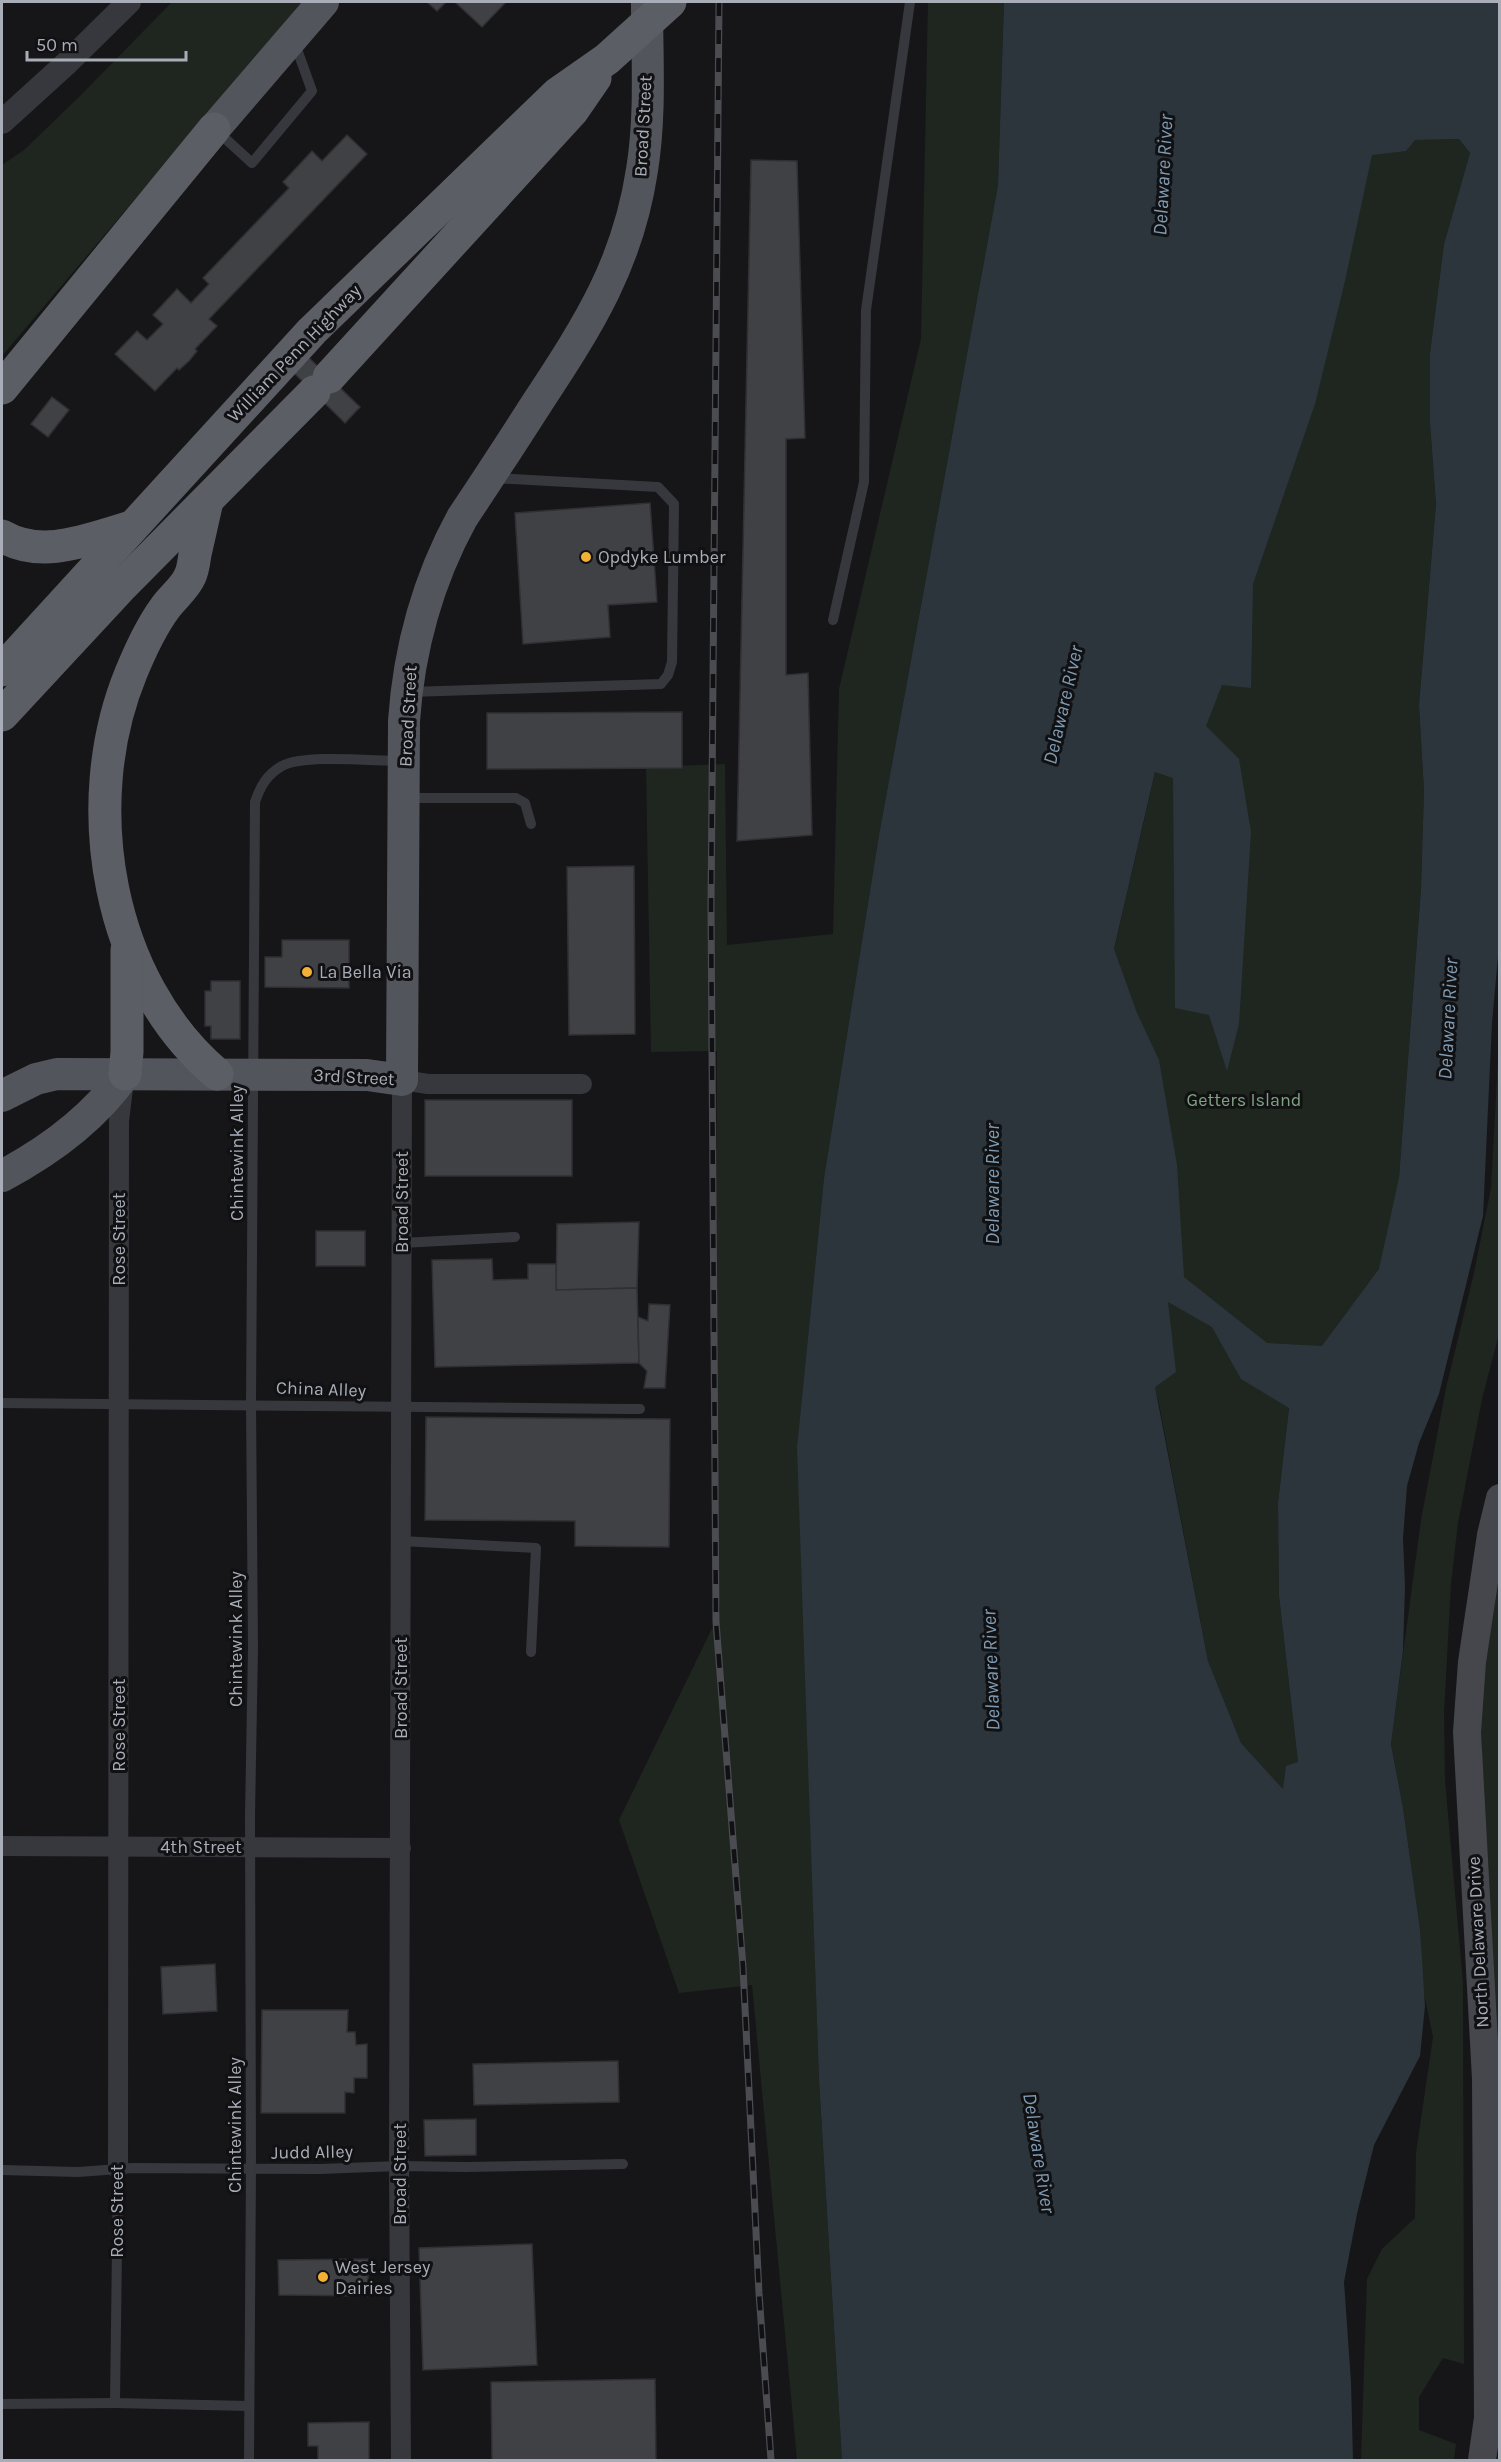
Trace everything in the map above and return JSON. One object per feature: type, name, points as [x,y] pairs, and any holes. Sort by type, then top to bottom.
[{"type":"highway","name":"William Penn Highway","points":[[2,670],[343,301],[557,94],[607,59],[669,2]]},
{"type":"highway","name":"William Penn Highway","points":[[2,715],[112,597],[321,385],[573,110],[607,59]]},
{"type":"highway","points":[[2,388],[214,129]]},
{"type":"highway","points":[[207,501],[190,576],[163,611],[141,651],[123,697],[106,779],[106,836],[114,894],[126,938],[165,1016],[182,1041],[217,1074]]},
{"type":"highway","points":[[2,536],[30,546],[59,547],[132,527]]},
{"type":"highway","points":[[125,1074],[127,1052],[126,938]]},
{"type":"main road","points":[[214,129],[323,2]]},
{"type":"main road","name":"Broad Street","points":[[402,1080],[406,693],[415,639],[429,591],[450,542],[596,311],[630,230],[645,146],[647,2]]},
{"type":"main road","points":[[2,1176],[39,1154],[87,1118],[107,1098],[125,1074]]},
{"type":"main road","name":"3rd Street","points":[[2,1096],[46,1076],[367,1075],[402,1080]]},
{"type":"main road","name":"North Delaware Drive","points":[[1482,2460],[1488,2418],[1486,2079],[1467,1732],[1472,1662],[1491,1535],[1500,1498]]},
{"type":"street","points":[[2,122],[129,2]]},
{"type":"street","name":"Rose Street","points":[[118,2169],[119,1121],[125,1074]]},
{"type":"street","name":"3rd Street","points":[[402,1080],[428,1084],[582,1084]]},
{"type":"street","name":"Broad Street","points":[[401,2460],[399,2166],[402,1080]]},
{"type":"street","name":"4th Street","points":[[2,1846],[400,1848]]},
{"type":"lane","points":[[833,620],[864,482],[866,310],[910,2]]},
{"type":"lane","points":[[214,129],[252,163],[312,91],[293,38]]},
{"type":"lane","points":[[406,693],[662,684],[668,675],[672,662],[674,504],[658,488],[489,478]]},
{"type":"lane","name":"Chintewink Alley","points":[[249,2460],[252,2169],[250,1847],[253,1648],[251,1403],[255,802],[259,789],[274,771],[283,765],[302,760],[405,761]]},
{"type":"lane","points":[[405,798],[516,798],[525,802],[531,824]]},
{"type":"lane","points":[[402,1243],[515,1237]]},
{"type":"lane","name":"China Alley","points":[[2,1403],[251,1403],[401,1408],[640,1409]]},
{"type":"lane","points":[[401,1541],[536,1548],[531,1652]]},
{"type":"lane","name":"Judd Alley","points":[[2,2170],[78,2172],[118,2169],[320,2169],[623,2164]]},
{"type":"lane","name":"Rose Street","points":[[115,2403],[118,2169]]},
{"type":"lane","points":[[2,2404],[115,2403],[249,2406]]},
{"type":"green space","points":[[172,2],[302,2],[2,356],[2,165],[24,150]]},
{"type":"green space","points":[[928,2],[1004,2],[998,185],[879,835],[824,1178],[798,1439],[819,2080],[842,2460],[797,2460],[752,1985],[679,1993],[619,1820],[720,1612],[715,1550],[717,1051],[651,1052],[646,767],[725,764],[727,945],[833,934],[839,689],[921,339]]},
{"type":"green space","name":"Getters Island","points":[[1339,133],[1415,140],[1459,139],[1470,153],[1444,244],[1430,353],[1430,423],[1436,504],[1419,705],[1424,791],[1421,889],[1399,1178],[1401,1269],[1289,1408],[1278,1503],[1279,1596],[1298,1762],[1283,1789],[1241,1743],[1208,1661],[1159,1404],[1117,1240],[1078,1105],[1181,661]]},
{"type":"green space","points":[[1499,1041],[1499,1334],[1482,1399],[1458,1523],[1451,1584],[1444,1713],[1445,1780],[1463,1983],[1464,2364],[1443,2358],[1419,2397],[1419,2430],[1456,2444],[1454,2460],[1361,2460],[1367,2279],[1382,2249],[1415,2218],[1416,2153],[1433,2037],[1422,1984],[1420,1929],[1403,1808],[1391,1743],[1421,1520],[1446,1388],[1474,1273],[1491,1188]]},
{"type":"green space","points":[[1499,1558],[1499,2266],[1480,1698]]},
{"type":"water","name":"Delaware River","points":[[1004,2],[1499,2],[1499,945],[1492,1023],[1483,1216],[1439,1394],[1419,1443],[1407,1486],[1403,1538],[1405,1586],[1403,1651],[1391,1744],[1403,1808],[1420,1929],[1425,2006],[1420,2056],[1374,2145],[1357,2214],[1344,2282],[1351,2382],[1353,2460],[842,2460],[819,2080],[797,1447],[824,1178],[879,835],[998,185]],"holes":[[[1459,139],[1470,153],[1444,244],[1430,353],[1430,423],[1436,504],[1419,705],[1424,791],[1421,889],[1399,1178],[1379,1269],[1322,1346],[1267,1343],[1184,1277],[1177,1165],[1159,1060],[1137,1013],[1114,949],[1155,772],[1173,778],[1175,1008],[1209,1015],[1227,1071],[1239,1024],[1251,832],[1239,759],[1206,726],[1222,685],[1251,688],[1253,584],[1315,404],[1372,155],[1406,151],[1415,140]],[[1168,1302],[1212,1327],[1241,1379],[1289,1408],[1278,1503],[1279,1596],[1298,1762],[1286,1766],[1283,1789],[1241,1743],[1208,1661],[1155,1387],[1176,1372]]]},
{"type":"building","points":[[427,2],[446,2],[437,11]]},
{"type":"building","points":[[455,2],[506,2],[482,27]]},
{"type":"building","points":[[347,135],[367,154],[209,319],[217,326],[195,349],[197,351],[189,361],[179,370],[177,368],[155,391],[115,354],[137,331],[147,340],[163,324],[153,315],[177,289],[191,303],[209,284],[203,278],[289,188],[283,182],[312,151],[322,161]]},
{"type":"building","points":[[751,160],[797,161],[805,438],[786,439],[786,675],[808,673],[812,835],[737,841]]},
{"type":"building","points":[[307,356],[360,407],[345,423],[292,371]]},
{"type":"building","points":[[52,397],[69,410],[48,437],[31,424]]},
{"type":"building","name":"Opdyke Lumber","points":[[650,503],[657,602],[608,605],[610,637],[523,644],[515,513]]},
{"type":"building","points":[[682,712],[682,768],[487,769],[487,713]]},
{"type":"building","points":[[634,866],[635,1034],[569,1035],[567,867]]},
{"type":"building","name":"La Bella Via","points":[[282,940],[349,940],[349,988],[265,987],[265,957],[282,957]]},
{"type":"building","points":[[211,981],[240,981],[240,1039],[211,1039],[211,1026],[205,1026],[205,991],[211,991]]},
{"type":"building","points":[[425,1100],[572,1100],[572,1176],[425,1176]]},
{"type":"building","points":[[639,1222],[637,1288],[556,1290],[557,1224]]},
{"type":"building","points":[[316,1231],[365,1231],[365,1266],[316,1266]]},
{"type":"building","points":[[492,1259],[493,1280],[528,1279],[528,1264],[556,1264],[556,1290],[637,1288],[639,1363],[435,1367],[432,1260]]},
{"type":"building","points":[[649,1304],[670,1305],[665,1388],[644,1388],[647,1371],[639,1363],[638,1317],[648,1321]]},
{"type":"building","points":[[426,1417],[670,1419],[669,1547],[575,1546],[575,1521],[425,1520]]},
{"type":"building","points":[[215,1964],[217,2011],[163,2014],[161,1967]]},
{"type":"building","points":[[262,2010],[348,2010],[347,2032],[355,2032],[356,2045],[367,2044],[367,2078],[354,2078],[354,2093],[345,2092],[345,2113],[261,2113]]},
{"type":"building","points":[[618,2061],[619,2102],[474,2105],[473,2064]]},
{"type":"building","points":[[476,2119],[476,2155],[425,2156],[424,2120]]},
{"type":"building","points":[[532,2244],[537,2365],[423,2370],[419,2248]]},
{"type":"building","name":"West Jersey Dairies","points":[[368,2259],[368,2296],[279,2295],[278,2260]]},
{"type":"building","points":[[655,2379],[656,2460],[492,2460],[491,2382]]},
{"type":"building","points":[[369,2422],[369,2460],[318,2460],[318,2446],[308,2446],[308,2423]]},
{"type":"railway","points":[[719,2],[711,906],[716,1622],[743,1967],[759,2293],[771,2460]]},
{"type":"place","name":"Opdyke Lumber","points":[[586,557]]},
{"type":"place","name":"La Bella Via","points":[[307,972]]},
{"type":"place","name":"West Jersey Dairies","points":[[323,2277]]}]
